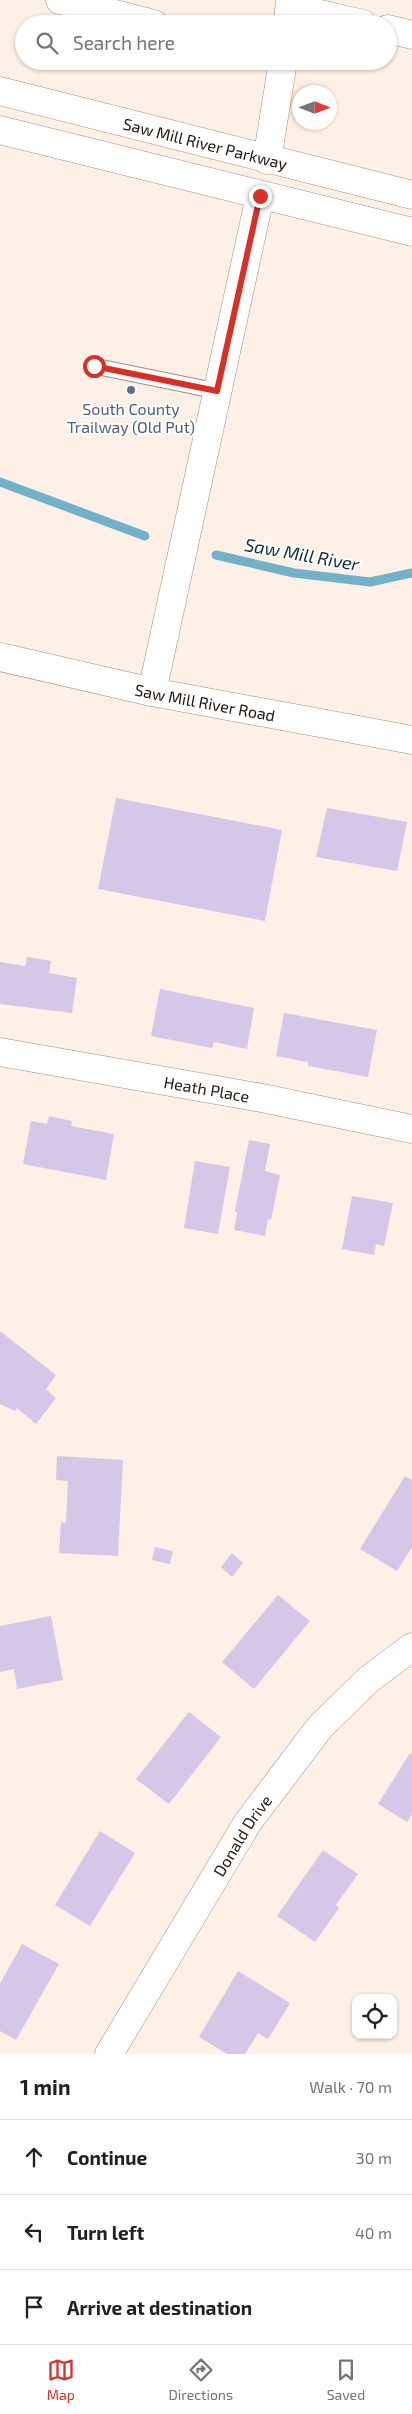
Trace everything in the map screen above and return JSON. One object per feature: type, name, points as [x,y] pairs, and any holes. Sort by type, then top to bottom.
[{"type":"main road","points":[[60,0],[119,15]]},
{"type":"main road","points":[[289,10],[315,15]]},
{"type":"main road","points":[[397,32],[412,35]]},
{"type":"main road","points":[[267,160],[282,70]]},
{"type":"main road","name":"Saw Mill River Parkway","points":[[0,91],[267,160],[412,195]]},
{"type":"main road","points":[[0,130],[260,196],[412,232]]},
{"type":"main road","points":[[152,692],[260,196]]},
{"type":"main road","name":"Saw Mill River Road","points":[[0,658],[152,692],[412,740]]},
{"type":"main road","name":"Heath Place","points":[[0,1052],[262,1098],[412,1129]]},
{"type":"main road","name":"Donald Drive","points":[[109,2054],[248,1822],[320,1727],[368,1680],[412,1647]]},
{"type":"lane","points":[[94,366],[217,391]]},
{"type":"building","points":[[116,798],[282,830],[265,921],[98,889]]},
{"type":"building","points":[[327,808],[407,822],[397,871],[316,857]]},
{"type":"building","points":[[27,957],[51,961],[49,973],[77,978],[72,1013],[0,1004],[0,962],[25,966]]},
{"type":"building","points":[[160,989],[254,1008],[247,1049],[214,1042],[212,1048],[151,1036]]},
{"type":"building","points":[[284,1013],[377,1030],[368,1077],[308,1066],[308,1062],[276,1056]]},
{"type":"building","points":[[49,1116],[72,1121],[71,1126],[114,1134],[106,1180],[23,1164],[31,1121],[47,1124]]},
{"type":"building","points":[[249,1140],[270,1144],[265,1171],[280,1175],[271,1220],[268,1219],[265,1236],[234,1230],[237,1212],[235,1211]]},
{"type":"building","points":[[195,1161],[230,1167],[218,1234],[184,1228]]},
{"type":"building","points":[[352,1196],[393,1203],[384,1246],[376,1244],[374,1255],[342,1249]]},
{"type":"building","points":[[0,1331],[56,1375],[46,1389],[56,1398],[36,1424],[17,1408],[15,1411],[0,1404]]},
{"type":"building","points":[[57,1456],[123,1460],[118,1556],[59,1553],[61,1522],[66,1523],[68,1481],[56,1480]]},
{"type":"building","points":[[405,1476],[412,1480],[412,1547],[397,1571],[360,1549]]},
{"type":"building","points":[[155,1547],[173,1551],[170,1564],[152,1560]]},
{"type":"building","points":[[232,1553],[243,1563],[232,1577],[221,1567]]},
{"type":"building","points":[[278,1595],[310,1621],[254,1689],[222,1662]]},
{"type":"building","points":[[51,1616],[63,1680],[17,1689],[14,1669],[0,1672],[0,1626]]},
{"type":"building","points":[[189,1712],[221,1737],[169,1804],[136,1779]]},
{"type":"building","points":[[410,1753],[412,1754],[412,1814],[407,1822],[378,1804]]},
{"type":"building","points":[[100,1831],[135,1853],[90,1926],[55,1905]]},
{"type":"building","points":[[323,1850],[358,1874],[336,1905],[339,1908],[315,1942],[277,1916]]},
{"type":"building","points":[[22,1944],[59,1964],[16,2040],[0,2031],[0,1984]]},
{"type":"building","points":[[238,1971],[290,2003],[268,2039],[258,2033],[245,2054],[227,2054],[199,2037]]},
{"type":"waterway","name":"Saw Mill River","points":[[0,482],[145,536]]},
{"type":"waterway","name":"Saw Mill River","points":[[216,555],[294,573],[370,582],[412,573]]},
{"type":"place","name":"South County Trailway (Old Put)","points":[[131,390]]},
{"type":"route","points":[[94,366],[217,391],[260,196]]}]
